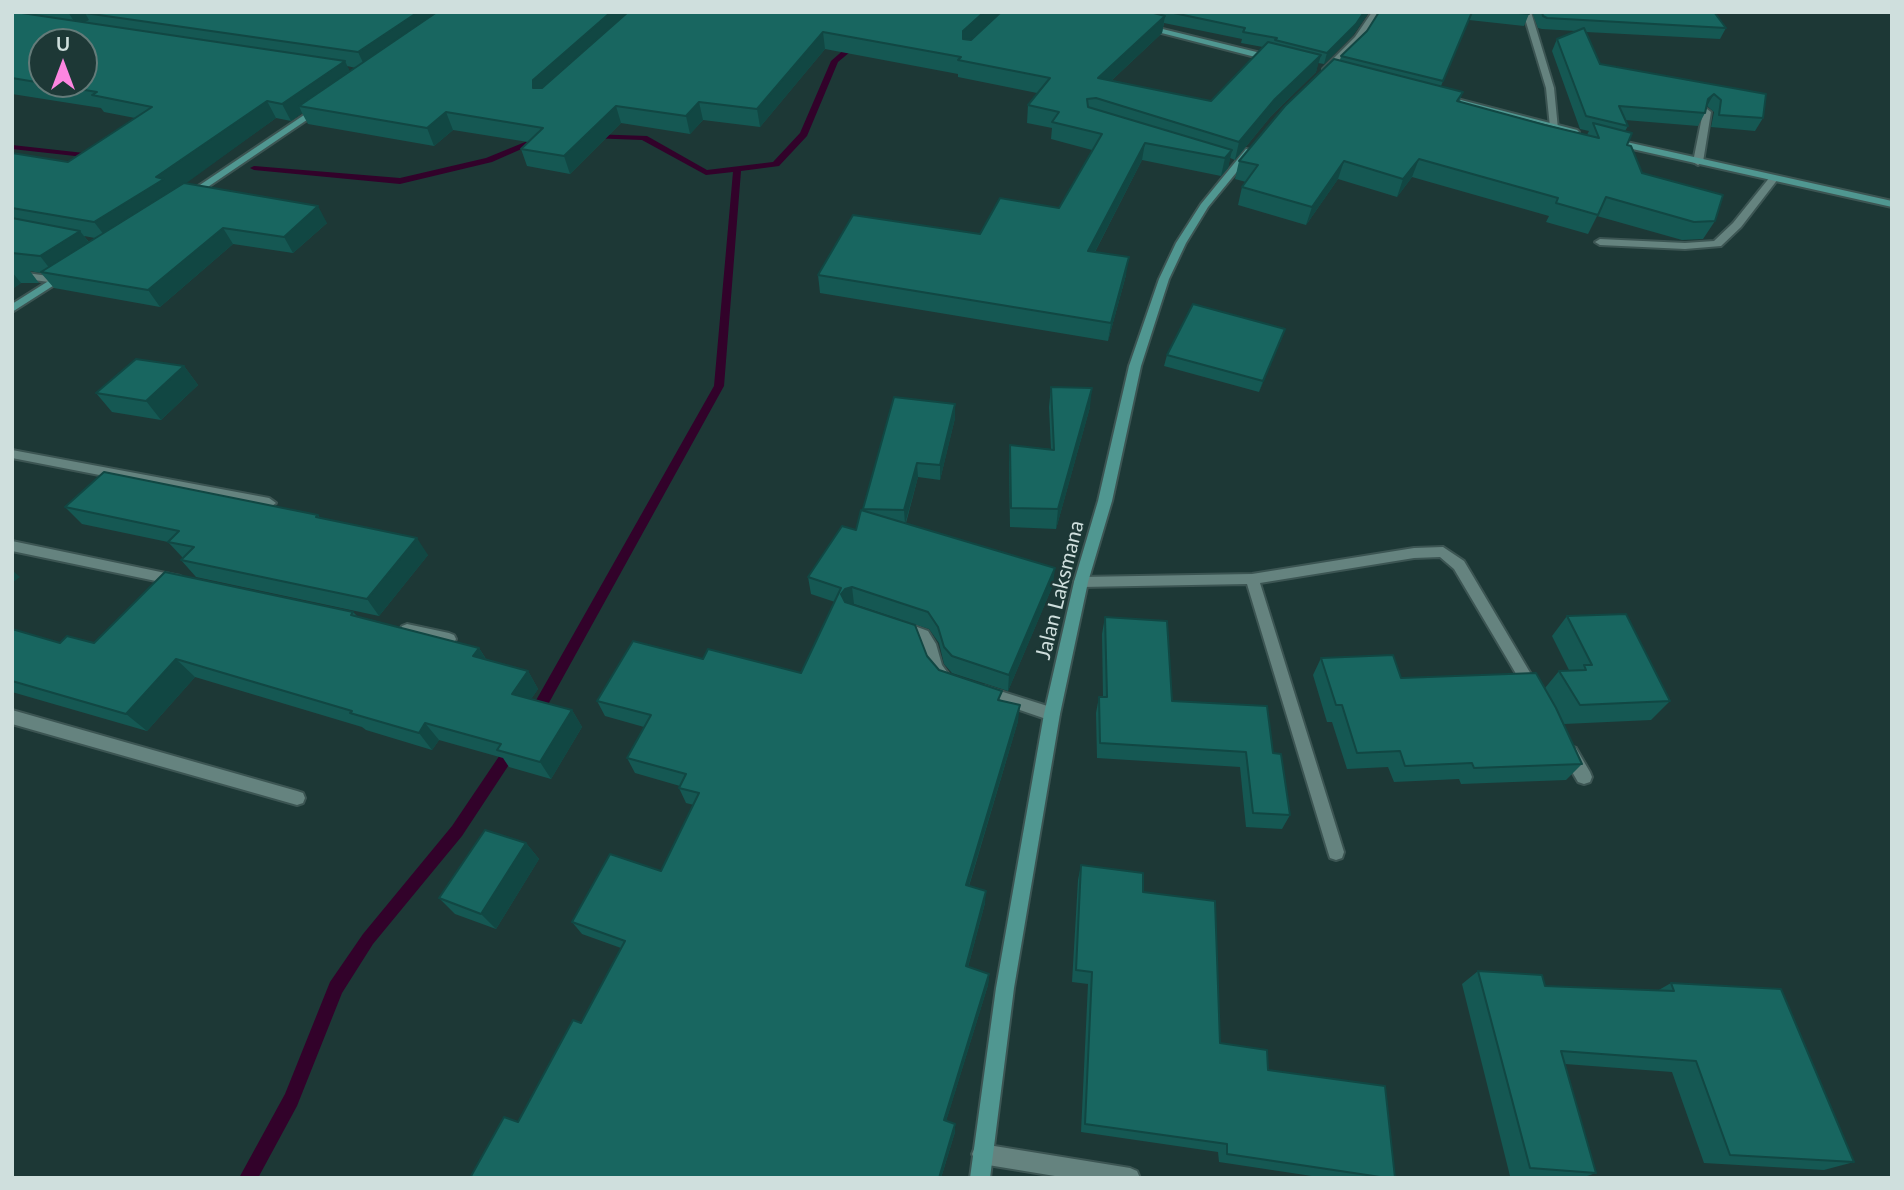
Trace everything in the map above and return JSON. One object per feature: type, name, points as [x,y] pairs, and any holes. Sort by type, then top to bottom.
[{"type":"street","points":[[1316,81],[1358,40],[1376,12]]},
{"type":"street","points":[[1527,12],[1550,88],[1555,127]]},
{"type":"street","points":[[1130,22],[1289,62]]},
{"type":"street","points":[[1314,68],[1338,74]]},
{"type":"street","points":[[1449,100],[1580,134]]},
{"type":"street","points":[[175,205],[327,103]]},
{"type":"street","points":[[1698,162],[1707,112]]},
{"type":"street","points":[[1605,140],[1892,204]]},
{"type":"street","name":"Jalan Laksmana","points":[[980,1178],[1004,988],[1052,714],[1081,582],[1105,501],[1135,366],[1164,279],[1181,243],[1232,163],[1253,147]]},
{"type":"street","points":[[1600,242],[1685,246],[1717,244],[1737,225],[1773,178]]},
{"type":"street","points":[[12,309],[77,267]]},
{"type":"street","points":[[12,274],[56,280]]},
{"type":"street","points":[[12,454],[269,503]]},
{"type":"street","points":[[12,546],[190,583]]},
{"type":"street","points":[[1081,582],[1252,579],[1413,553],[1443,552],[1459,565],[1542,706]]},
{"type":"street","points":[[1252,579],[1336,852]]},
{"type":"street","points":[[891,624],[923,635],[929,644],[935,668],[946,680],[1052,714]]},
{"type":"street","points":[[394,627],[449,639]]},
{"type":"street","points":[[12,716],[296,798]]},
{"type":"street","points":[[1563,742],[1584,777]]},
{"type":"street","points":[[982,1154],[1130,1178]]},
{"type":"building","points":[[12,12],[345,61],[282,104],[267,101],[156,177],[164,179],[94,222],[12,208],[12,153],[68,162],[152,107],[98,96],[98,28],[28,28],[28,81],[12,78]]},
{"type":"building","points":[[86,12],[418,12],[358,52]]},
{"type":"building","points":[[437,12],[611,12],[533,80],[533,88],[542,88],[628,12],[984,12],[963,31],[963,39],[971,40],[1001,12],[1150,12],[1165,16],[1098,78],[1211,101],[1268,42],[1321,55],[1275,99],[1239,142],[1096,98],[1087,99],[1088,107],[1232,150],[1225,158],[1145,143],[1088,251],[1129,257],[1111,323],[818,275],[853,215],[980,234],[1000,198],[1059,208],[1102,134],[1052,122],[1059,112],[1028,105],[1050,78],[958,60],[961,57],[823,32],[757,109],[699,102],[686,116],[616,106],[564,156],[521,149],[543,128],[446,112],[427,128],[299,106]]},
{"type":"building","points":[[1169,12],[1364,12],[1356,24],[1327,53],[1275,40],[1277,38],[1243,32],[1245,28]]},
{"type":"building","points":[[1379,12],[1472,12],[1443,81],[1341,56],[1367,31]]},
{"type":"building","points":[[1542,12],[1714,12],[1726,28],[1547,18]]},
{"type":"building","points":[[1584,28],[1600,64],[1766,94],[1763,118],[1719,115],[1721,100],[1714,94],[1708,99],[1705,113],[1619,106],[1628,126],[1586,116],[1557,39]]},
{"type":"building","points":[[1334,59],[1463,92],[1457,101],[1545,125],[1599,138],[1593,123],[1632,133],[1627,145],[1631,146],[1642,173],[1723,195],[1715,221],[1694,222],[1606,197],[1598,215],[1556,203],[1558,198],[1419,159],[1403,179],[1344,161],[1312,207],[1242,187],[1258,165],[1239,161],[1285,106]]},
{"type":"building","points":[[184,183],[318,206],[284,237],[223,228],[148,290],[41,272]]},
{"type":"building","points":[[12,218],[80,231],[40,256],[12,253]]},
{"type":"building","points":[[1193,304],[1285,329],[1263,381],[1167,355]]},
{"type":"building","points":[[136,359],[184,366],[146,401],[96,393]]},
{"type":"building","points":[[1051,387],[1092,388],[1058,509],[1011,508],[1010,445],[1054,450]]},
{"type":"building","points":[[894,397],[955,404],[940,465],[917,463],[904,510],[863,509]]},
{"type":"building","points":[[104,472],[417,538],[367,599],[181,560],[194,547],[168,542],[179,531],[65,507]]},
{"type":"building","points":[[861,510],[1055,568],[1009,675],[952,656],[944,647],[938,627],[928,612],[852,587],[841,594],[845,602],[915,625],[927,656],[939,670],[1002,691],[998,700],[1020,705],[966,885],[986,891],[966,966],[989,974],[944,1120],[955,1124],[939,1178],[470,1178],[504,1117],[518,1122],[573,1020],[581,1023],[625,941],[572,922],[610,854],[661,871],[699,793],[679,788],[686,774],[627,758],[651,715],[597,701],[633,641],[703,659],[708,649],[801,673],[841,588],[808,577],[842,526],[856,530]]},
{"type":"building","points":[[165,572],[353,612],[351,615],[479,648],[473,656],[528,671],[512,694],[572,710],[540,762],[497,750],[501,744],[425,723],[419,733],[176,659],[126,714],[12,681],[12,629],[60,643],[67,636],[94,643]]},
{"type":"building","points":[[1626,614],[1670,701],[1580,705],[1559,671],[1586,670],[1584,665],[1592,665],[1567,616]]},
{"type":"building","points":[[1105,617],[1167,621],[1172,701],[1267,706],[1273,753],[1281,754],[1290,815],[1253,813],[1246,752],[1100,743],[1099,697],[1107,697]]},
{"type":"building","points":[[1393,655],[1401,678],[1536,673],[1582,764],[1474,768],[1472,763],[1405,766],[1400,751],[1357,753],[1342,705],[1336,705],[1321,658]]},
{"type":"building","points":[[485,830],[526,843],[481,914],[439,898]]},
{"type":"building","points":[[1081,865],[1143,873],[1143,892],[1215,901],[1220,1043],[1267,1050],[1268,1070],[1385,1086],[1395,1178],[1227,1154],[1227,1144],[1085,1124],[1092,972],[1076,970]]},
{"type":"building","points":[[1478,971],[1542,975],[1545,986],[1674,991],[1671,983],[1781,989],[1854,1162],[1730,1155],[1696,1061],[1561,1051],[1596,1173],[1530,1168]]},
{"type":"waterway","points":[[737,169],[776,164],[804,134],[835,61],[858,42]]},
{"type":"waterway","points":[[590,136],[644,138],[706,173],[737,169]]},
{"type":"waterway","points":[[254,168],[400,181],[489,160],[538,140]]},
{"type":"waterway","points":[[12,147],[93,156]]},
{"type":"waterway","points":[[535,715],[719,386],[737,169]]},
{"type":"waterway","points":[[248,1178],[291,1100],[336,988],[368,939],[457,831],[513,747]]}]
